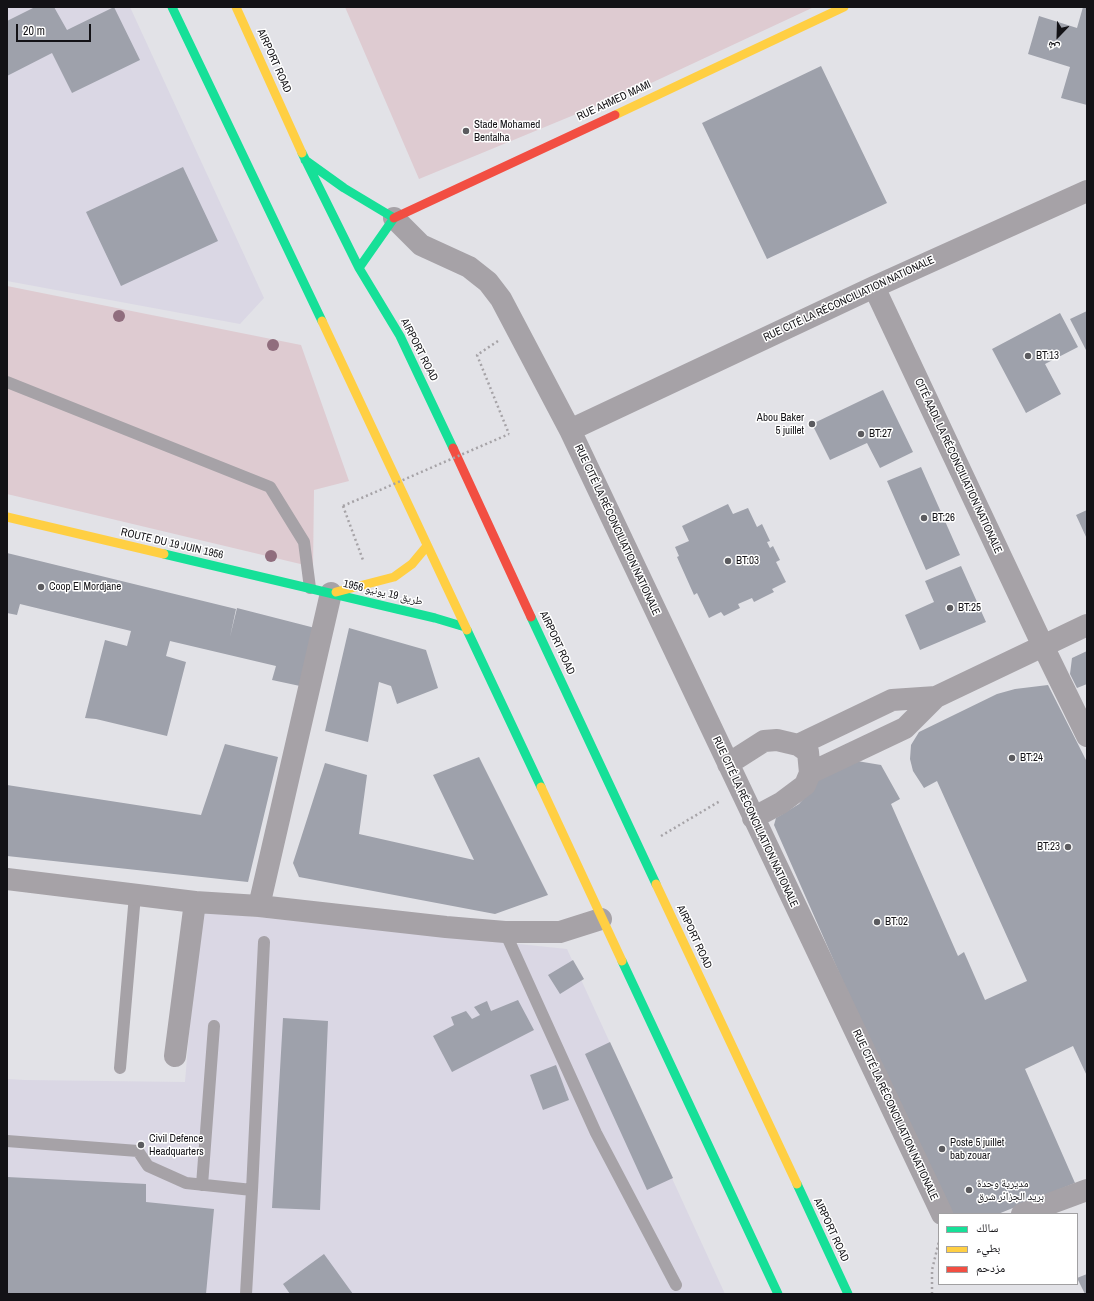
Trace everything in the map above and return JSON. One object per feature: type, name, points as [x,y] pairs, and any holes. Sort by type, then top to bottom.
[{"type":"main road","points":[[172,7],[361,401],[601,919],[778,1294]]},
{"type":"main road","name":"AIRPORT ROAD","points":[[236,7],[305,160],[359,268],[400,336],[848,1294]]},
{"type":"main road","points":[[242,7],[247,32]]},
{"type":"main road","name":"RUE AHMED MAMI","points":[[394,218],[844,7]]},
{"type":"main road","points":[[305,160],[344,188],[394,218],[359,268]]},
{"type":"main road","name":"ROUTE DU 19 JUIN 1956","points":[[7,517],[331,593]]},
{"type":"main road","name":"طريق 19 يونيو 1956","points":[[331,593],[394,577],[412,564],[427,546]]},
{"type":"main road","name":"طريق 19 يونيو 1956","points":[[331,593],[465,627]]},
{"type":"street","name":"RUE CITÉ LA RÉCONCILIATION NATIONALE","points":[[570,430],[874,286],[1087,191]]},
{"type":"street","name":"RUE CITÉ LA RÉCONCILIATION NATIONALE","points":[[394,218],[421,244],[469,267],[488,282],[501,299],[570,430],[739,789],[942,1213]]},
{"type":"street","name":"CITÉ AADL LA RÉCONCILIATION NATIONALE","points":[[874,286],[1043,646],[1087,736]]},
{"type":"street","points":[[259,906],[331,593]]},
{"type":"street","points":[[810,773],[905,728],[936,697],[1087,625]]},
{"type":"street","points":[[798,745],[892,700],[936,697]]},
{"type":"street","points":[[728,764],[764,741],[776,740],[798,745],[808,752],[810,773],[805,785],[796,794],[753,818]]},
{"type":"street","points":[[7,879],[195,902],[259,906],[504,932],[560,932],[601,919]]},
{"type":"street","points":[[175,1056],[195,902]]},
{"type":"street","points":[[1025,1213],[1087,1190]]},
{"type":"lane","points":[[7,382],[270,487],[304,542],[310,588]]},
{"type":"lane","points":[[120,1068],[135,895]]},
{"type":"lane","points":[[504,932],[596,1133],[676,1284]]},
{"type":"lane","points":[[246,1294],[264,942]]},
{"type":"lane","points":[[202,1185],[214,1026]]},
{"type":"lane","points":[[7,1141],[138,1151],[148,1166],[186,1183],[252,1190]]},
{"type":"path","points":[[362,557],[343,506],[509,434],[477,355]]},
{"type":"path","points":[[640,849],[739,789]]},
{"type":"path","points":[[932,1294],[932,1270],[938,1245]]},
{"type":"shaded area","points":[[7,7],[130,7],[264,298],[240,324],[7,281]]},
{"type":"shaded area","name":"Stade Mohamed Bentalha","points":[[345,7],[814,7],[649,84],[419,179]]},
{"type":"shaded area","points":[[7,286],[301,345],[349,481],[314,490],[313,567],[7,494]]},
{"type":"shaded area","points":[[199,911],[567,949],[725,1294],[7,1294],[7,1079],[185,1082]]},
{"type":"building","points":[[35,7],[54,7],[67,30],[114,7],[140,60],[72,93],[52,53],[7,76],[7,21]]},
{"type":"building","points":[[1083,7],[1087,7],[1087,105],[1061,98],[1070,67],[1028,54],[1039,16],[1077,28]]},
{"type":"building","points":[[821,66],[887,203],[767,259],[702,123]]},
{"type":"building","points":[[183,167],[218,241],[121,286],[86,212]]},
{"type":"building","points":[[1087,311],[1087,349],[1086,350],[1070,319]]},
{"type":"building","name":"BT:13","points":[[1060,313],[1078,347],[1045,364],[1061,394],[1026,413],[992,349]]},
{"type":"building","name":"BT:27","points":[[883,390],[913,452],[880,468],[867,443],[830,460],[812,424]]},
{"type":"building","name":"BT:26","points":[[921,467],[960,555],[926,570],[887,481]]},
{"type":"building","name":"BT:03","points":[[728,504],[733,514],[748,508],[757,527],[762,524],[770,541],[767,542],[770,548],[773,546],[780,560],[776,562],[786,582],[772,589],[774,592],[754,602],[752,598],[738,604],[740,608],[724,616],[721,612],[709,618],[697,593],[694,595],[677,557],[679,556],[675,547],[689,541],[682,526]]},
{"type":"building","points":[[1087,510],[1087,539],[1076,515]]},
{"type":"building","points":[[7,553],[236,609],[230,637],[237,608],[315,628],[300,686],[272,680],[276,666],[170,641],[166,656],[186,662],[167,736],[96,719],[85,718],[105,640],[127,646],[131,631],[20,604],[17,615],[7,613]]},
{"type":"building","name":"BT:25","points":[[961,566],[986,622],[920,650],[905,615],[934,602],[925,581]]},
{"type":"building","points":[[349,628],[426,650],[438,688],[397,704],[391,686],[379,682],[368,742],[325,731]]},
{"type":"building","points":[[1087,651],[1087,684],[1077,688],[1070,674],[1072,658]]},
{"type":"building","points":[[1048,685],[1087,762],[1087,1076],[1073,1046],[1025,1069],[1075,1183],[1000,1213],[953,1213],[941,1204],[774,825],[776,818],[799,804],[817,781],[857,761],[881,765],[900,799],[891,804],[958,956],[964,952],[985,1000],[1027,981],[937,781],[924,788],[913,771],[910,759],[911,745],[919,732],[997,694],[1015,689]]},
{"type":"building","points":[[225,744],[278,757],[248,882],[7,856],[7,785],[201,815]]},
{"type":"building","points":[[479,757],[548,895],[495,914],[299,877],[293,863],[325,763],[367,775],[359,834],[474,860],[433,775]]},
{"type":"building","points":[[573,960],[584,979],[560,994],[548,975]]},
{"type":"building","points":[[518,1000],[534,1030],[452,1072],[433,1036],[454,1025],[451,1017],[466,1011],[472,1019],[480,1015],[474,1007],[487,1001],[491,1011]]},
{"type":"building","points":[[283,1018],[328,1021],[320,1210],[272,1208]]},
{"type":"building","points":[[610,1042],[673,1178],[647,1190],[585,1054]]},
{"type":"building","points":[[556,1065],[569,1100],[543,1110],[530,1075]]},
{"type":"building","points":[[7,1177],[146,1184],[146,1202],[214,1209],[206,1294],[7,1294]]},
{"type":"building","points":[[324,1254],[353,1294],[290,1294],[283,1284]]},
{"type":"building","points":[[1087,1274],[1087,1294],[1085,1294],[1078,1278]]},
{"type":"traffic: fast","points":[[172,7],[322,321]]},
{"type":"traffic: fast","points":[[302,153],[359,268],[400,336],[453,448]]},
{"type":"traffic: fast","points":[[305,160],[344,188],[394,218],[359,268]]},
{"type":"traffic: fast","points":[[164,554],[435,618],[465,627]]},
{"type":"traffic: fast","points":[[531,617],[656,884]]},
{"type":"traffic: fast","points":[[467,630],[541,787]]},
{"type":"traffic: fast","points":[[622,961],[778,1294]]},
{"type":"traffic: fast","points":[[797,1184],[848,1294]]},
{"type":"traffic: slow","points":[[236,7],[302,153]]},
{"type":"traffic: slow","points":[[615,115],[844,7]]},
{"type":"traffic: slow","points":[[322,321],[467,630]]},
{"type":"traffic: slow","points":[[7,517],[164,554]]},
{"type":"traffic: slow","points":[[336,592],[394,577],[412,564],[427,546]]},
{"type":"traffic: slow","points":[[541,787],[622,961]]},
{"type":"traffic: slow","points":[[656,884],[797,1184]]},
{"type":"traffic: jam","points":[[394,218],[615,115]]},
{"type":"traffic: jam","points":[[453,448],[531,617]]},
{"type":"place","name":"Stade Mohamed Bentalha","points":[[466,131]]},
{"type":"place","name":"BT:13","points":[[1028,356]]},
{"type":"place","name":"Abou Baker 5 juillet","points":[[812,424]]},
{"type":"place","name":"BT:27","points":[[861,434]]},
{"type":"place","name":"BT:26","points":[[924,518]]},
{"type":"place","name":"BT:03","points":[[728,561]]},
{"type":"place","name":"Coop El Mordjane","points":[[41,587]]},
{"type":"place","name":"BT:25","points":[[950,608]]},
{"type":"place","name":"BT:24","points":[[1012,758]]},
{"type":"place","name":"BT:23","points":[[1068,847]]},
{"type":"place","name":"BT:02","points":[[877,922]]},
{"type":"place","name":"Civil Defence Headquarters","points":[[141,1145]]},
{"type":"place","name":"Poste 5 juillet bab zouar","points":[[942,1149]]},
{"type":"place","name":"مديرية وحدة بريد الجزائر شرق","points":[[969,1190]]}]
